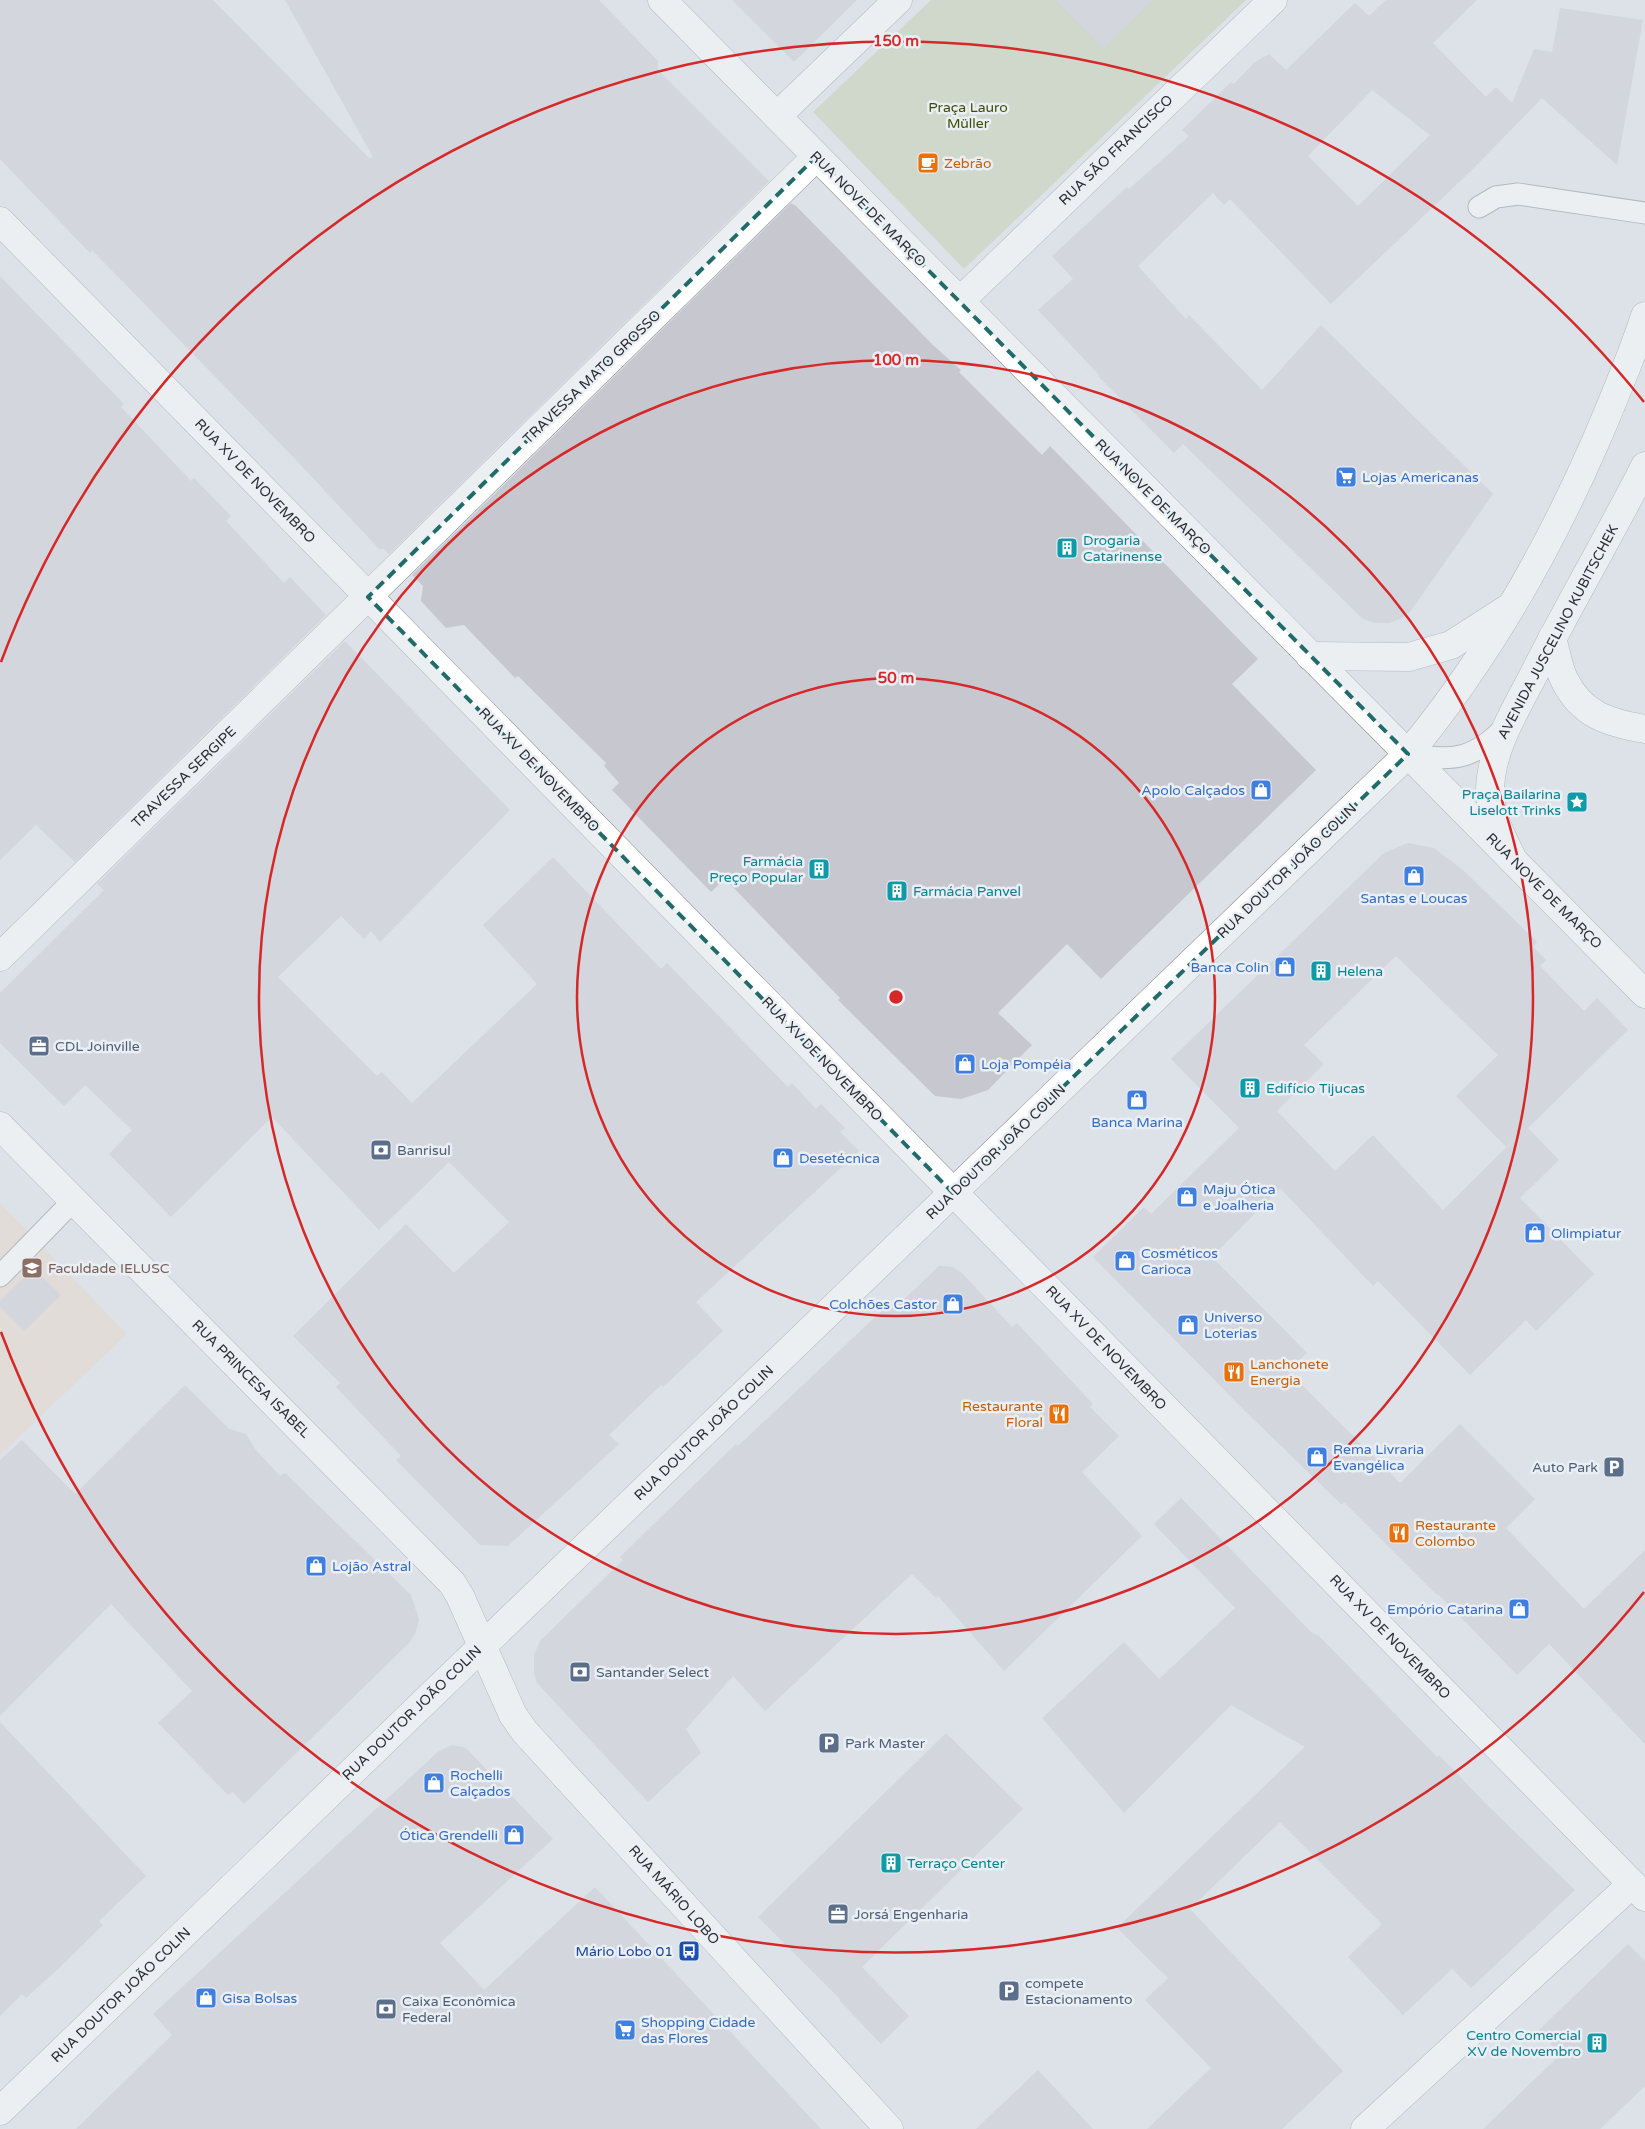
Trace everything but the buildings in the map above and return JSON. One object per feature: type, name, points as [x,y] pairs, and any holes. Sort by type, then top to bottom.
[{"type":"main road","name":"RUA NOVE DE MARÇO","points":[[662,0],[1645,994]]},
{"type":"main road","points":[[777,116],[898,0]]},
{"type":"main road","name":"RUA SÃO FRANCISCO","points":[[960,301],[1273,0]]},
{"type":"main road","name":"TRAVESSA MATO GROSSO","points":[[368,597],[816,157]]},
{"type":"main road","name":"RUA XV DE NOVEMBRO","points":[[0,221],[1639,1890]]},
{"type":"main road","points":[[1408,754],[1470,675],[1514,604],[1550,540],[1582,474],[1614,400],[1645,316]]},
{"type":"main road","name":"AVENIDA JUSCELINO KUBITSCHEK","points":[[1513,860],[1495,821],[1490,793],[1494,758],[1509,722],[1552,638],[1645,466]]},
{"type":"main road","name":"TRAVESSA SERGIPE","points":[[0,958],[368,597]]},
{"type":"main road","points":[[1310,656],[1409,657],[1451,645],[1514,604]]},
{"type":"main road","points":[[1552,638],[1564,679],[1583,707],[1613,723],[1645,729]]},
{"type":"main road","name":"RUA DOUTOR JOÃO COLIN","points":[[0,2111],[1408,754]]},
{"type":"main road","name":"RUA PRINCESA ISABEL","points":[[0,1126],[452,1583],[460,1596],[482,1646]]},
{"type":"main road","name":"RUA MÁRIO LOBO","points":[[482,1646],[513,1715],[525,1732],[889,2129]]},
{"type":"main road","points":[[1365,2129],[1639,1890]]},
{"type":"lane","points":[[1479,207],[1496,197],[1518,194],[1645,213]]},
{"type":"lane","points":[[1408,754],[1436,760],[1464,756],[1490,742],[1509,722]]},
{"type":"lane","points":[[0,1276],[74,1200]]},
{"type":"highlighted area","points":[[816,157],[1408,754],[953,1193],[368,597]]},
{"type":"shaded area","name":"Faculdade IELUSC","points":[[0,1203],[127,1334],[0,1455]]},
{"type":"green space","name":"Praça Lauro Müller","points":[[931,0],[1246,0],[964,269],[813,112]]},
{"type":"place","name":"Zebrão","points":[[928,163]]},
{"type":"place","name":"Lojas Americanas","points":[[1346,477]]},
{"type":"place","name":"Drogaria Catarinense","points":[[1067,548]]},
{"type":"place","name":"Apolo Calçados","points":[[1261,790]]},
{"type":"place","name":"Praça Bailarina Liselott Trinks","points":[[1577,802]]},
{"type":"place","name":"Farmácia Preço Popular","points":[[819,869]]},
{"type":"place","name":"Santas e Loucas","points":[[1414,876]]},
{"type":"place","name":"Farmácia Panvel","points":[[897,891]]},
{"type":"place","name":"Banca Colin","points":[[1285,967]]},
{"type":"place","name":"Helena","points":[[1321,971]]},
{"type":"place","name":"CDL Joinville","points":[[39,1046]]},
{"type":"place","name":"Loja Pompéia","points":[[965,1064]]},
{"type":"place","name":"Edifício Tijucas","points":[[1250,1088]]},
{"type":"place","name":"Banca Marina","points":[[1137,1100]]},
{"type":"place","name":"Banrisul","points":[[381,1150]]},
{"type":"place","name":"Desetécnica","points":[[783,1158]]},
{"type":"place","name":"Maju Ótica e Joalheria","points":[[1187,1197]]},
{"type":"place","name":"Olimpiatur","points":[[1535,1233]]},
{"type":"place","name":"Cosméticos Carioca","points":[[1125,1261]]},
{"type":"place","name":"Faculdade IELUSC","points":[[32,1268]]},
{"type":"place","name":"Colchões Castor","points":[[953,1304]]},
{"type":"place","name":"Universo Loterias","points":[[1188,1325]]},
{"type":"place","name":"Lanchonete Energia","points":[[1234,1372]]},
{"type":"place","name":"Restaurante Floral","points":[[1059,1414]]},
{"type":"place","name":"Rema Livraria Evangélica","points":[[1317,1457]]},
{"type":"place","name":"Auto Park","points":[[1614,1467]]},
{"type":"place","name":"Restaurante Colombo","points":[[1399,1533]]},
{"type":"place","name":"Lojão Astral","points":[[316,1566]]},
{"type":"place","name":"Empório Catarina","points":[[1519,1609]]},
{"type":"place","name":"Santander Select","points":[[580,1672]]},
{"type":"place","name":"Park Master","points":[[829,1743]]},
{"type":"place","name":"Rochelli Calçados","points":[[434,1783]]},
{"type":"place","name":"Ótica Grendelli","points":[[514,1835]]},
{"type":"place","name":"Terraço Center","points":[[891,1863]]},
{"type":"place","name":"Jorsá Engenharia","points":[[838,1914]]},
{"type":"place","name":"Mário Lobo 01","points":[[689,1951]]},
{"type":"place","name":"compete Estacionamento","points":[[1009,1991]]},
{"type":"place","name":"Gisa Bolsas","points":[[206,1998]]},
{"type":"place","name":"Caixa Econômica Federal","points":[[386,2009]]},
{"type":"place","name":"Shopping Cidade das Flores","points":[[625,2030]]},
{"type":"place","name":"Centro Comercial XV de Novembro","points":[[1597,2043]]}]
